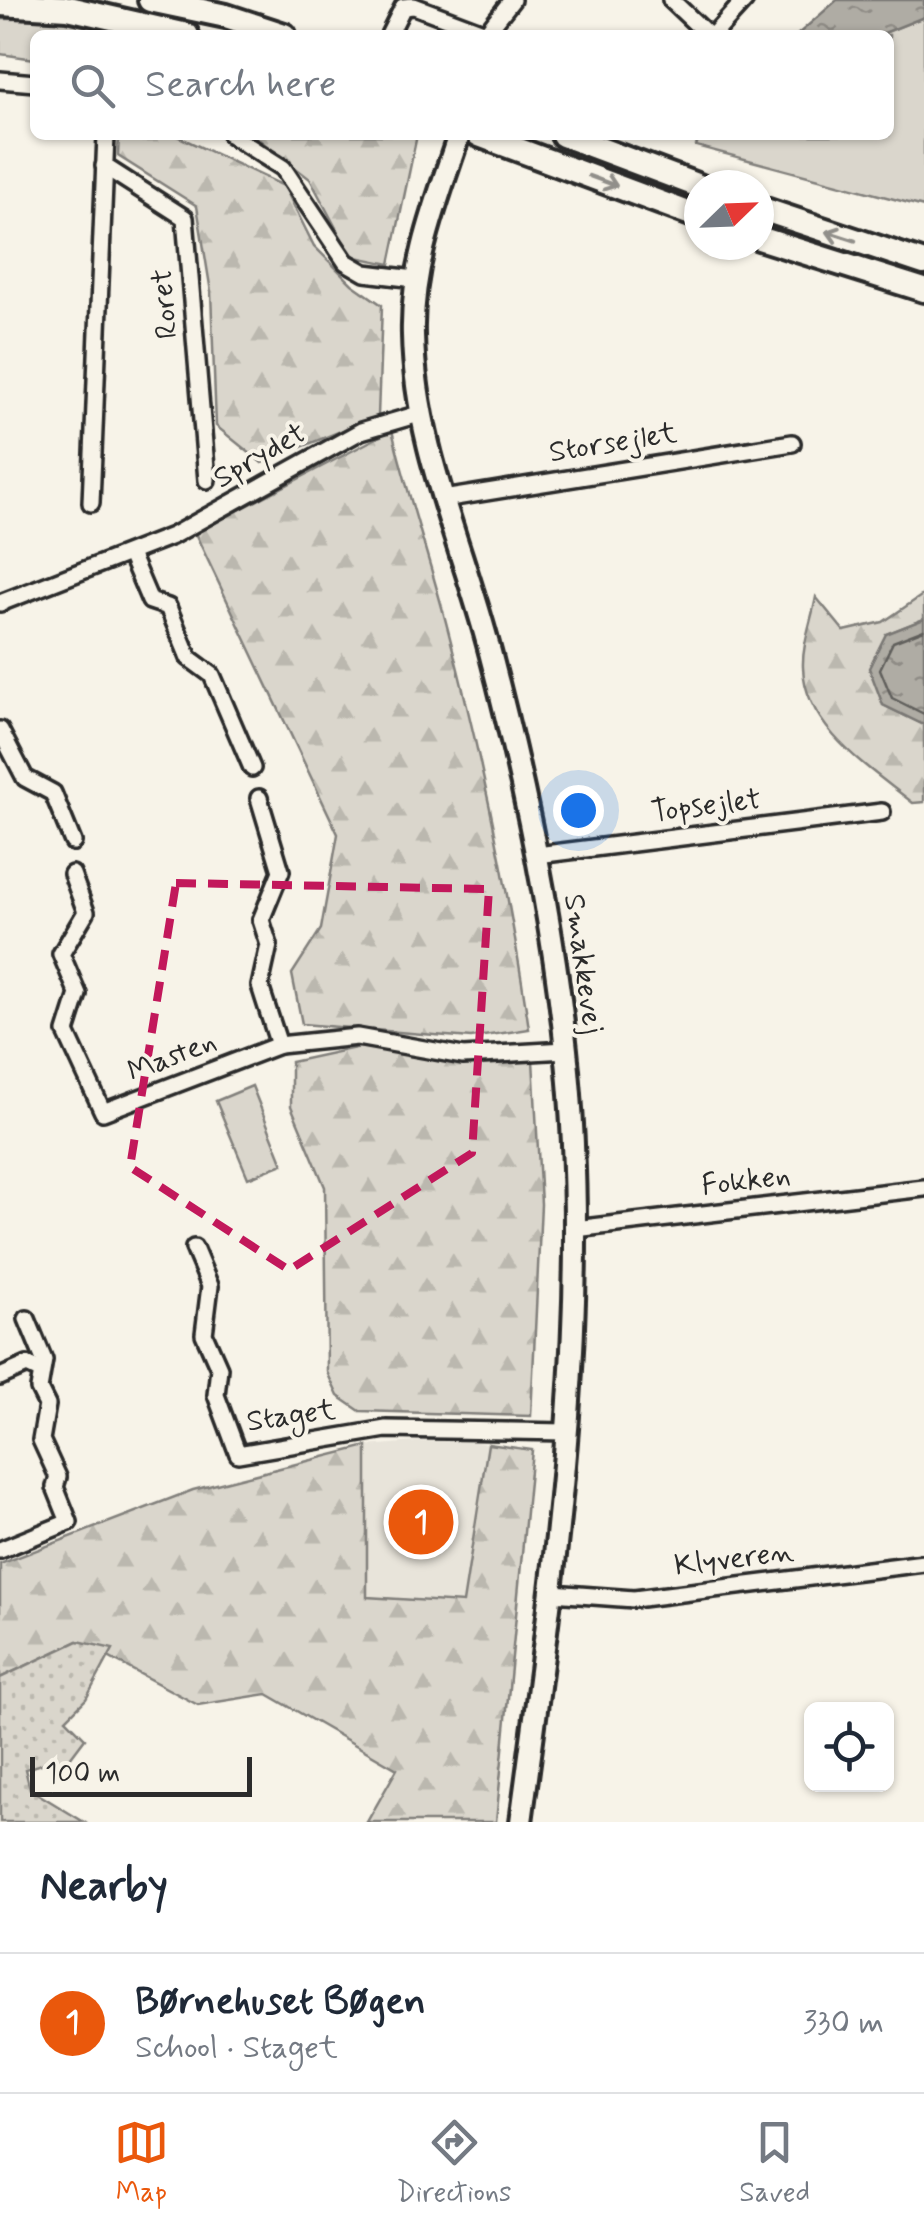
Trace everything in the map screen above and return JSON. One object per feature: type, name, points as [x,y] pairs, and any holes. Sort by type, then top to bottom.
[{"type":"main road","points":[[150,0],[226,16],[269,30]]},
{"type":"main road","points":[[0,4],[68,4],[168,30]]},
{"type":"main road","points":[[492,140],[684,211]]},
{"type":"main road","points":[[576,140],[684,180]]},
{"type":"main road","points":[[774,213],[924,264]]},
{"type":"main road","points":[[774,243],[924,290]]},
{"type":"street","points":[[491,30],[512,0]]},
{"type":"street","points":[[671,0],[704,30]]},
{"type":"street","points":[[715,30],[745,0]]},
{"type":"street","points":[[392,30],[403,7],[414,6],[477,30]]},
{"type":"street","points":[[0,80],[30,83]]},
{"type":"street","name":"Roret","points":[[90,503],[106,140]]},
{"type":"street","points":[[240,140],[283,168],[302,190],[346,262],[364,273],[415,279]]},
{"type":"street","name":"Smakkevej","points":[[457,140],[415,279],[413,335],[419,414],[490,650],[537,854],[566,1050],[575,1229],[567,1432],[552,1594],[520,1822]]},
{"type":"street","name":"Roret","points":[[104,166],[185,218],[207,480]]},
{"type":"street","name":"Sprydet","points":[[0,604],[130,554],[230,506],[361,431],[419,414]]},
{"type":"street","name":"Storsejlet","points":[[443,499],[792,443]]},
{"type":"street","points":[[130,554],[150,601],[168,607],[189,658],[212,675],[252,768]]},
{"type":"street","points":[[0,730],[25,778],[53,793],[74,842]]},
{"type":"street","points":[[259,798],[281,871],[261,920],[269,945],[260,986],[279,1046]]},
{"type":"street","name":"Topsejlet","points":[[537,854],[882,812]]},
{"type":"street","name":"Masten","points":[[72,874],[86,912],[61,954],[78,994],[66,1032],[102,1112],[279,1046],[358,1037],[464,1056],[566,1050]]},
{"type":"street","name":"Fokken","points":[[575,1229],[924,1188]]},
{"type":"street","name":"Staget","points":[[194,1248],[210,1286],[204,1334],[219,1368],[216,1396],[238,1454],[386,1429],[567,1432]]},
{"type":"street","points":[[0,1550],[69,1522],[55,1487],[58,1477],[41,1440],[47,1405],[39,1389],[44,1360],[27,1319]]},
{"type":"street","points":[[0,1378],[27,1366],[40,1371]]},
{"type":"street","name":"Klyveren","points":[[552,1594],[634,1599],[924,1563]]},
{"type":"highlighted area","points":[[176,883],[489,889],[472,1153],[289,1270],[130,1167]]},
{"type":"shaded area","points":[[452,1439],[488,1444],[463,1603],[367,1598],[367,1446]]},
{"type":"green space","points":[[924,17],[924,207],[696,146],[698,140],[894,140],[892,30]]},
{"type":"green space","points":[[0,19],[76,19],[121,30],[30,30],[30,58],[0,54]]},
{"type":"green space","points":[[119,140],[186,140],[284,186],[314,246],[352,284],[382,305],[378,416],[262,463],[216,426],[211,292],[197,206],[118,156]]},
{"type":"green space","points":[[259,140],[416,140],[390,264],[351,256],[310,179]]},
{"type":"green space","points":[[392,430],[472,729],[504,878],[529,1029],[471,1038],[302,1024],[292,974],[321,929],[338,834],[195,533]]},
{"type":"green space","points":[[924,594],[924,619],[886,634],[883,705],[924,725],[924,802],[913,803],[843,746],[828,728],[807,689],[803,659],[816,597],[844,631],[883,622]]},
{"type":"green space","points":[[360,1047],[467,1062],[533,1060],[541,1204],[531,1416],[360,1411],[338,1396],[327,1372],[325,1187],[291,1106],[291,1062]]},
{"type":"green space","points":[[252,1086],[283,1164],[248,1178],[216,1101]]},
{"type":"green space","points":[[488,1444],[532,1450],[496,1822],[367,1822],[397,1769],[267,1694],[198,1705],[78,1641],[0,1678],[0,1564],[193,1490],[367,1446],[367,1597],[463,1603]]},
{"type":"green space","points":[[78,1641],[113,1649],[86,1699],[66,1719],[85,1738],[61,1770],[57,1759],[25,1769],[30,1789],[84,1822],[0,1822],[0,1678]]},
{"type":"water","points":[[837,0],[924,0],[924,17],[892,30],[803,30]]},
{"type":"water","points":[[924,619],[924,725],[883,705],[869,668],[886,634]]},
{"type":"place","name":"Børnehuset Bøgen","points":[[421,1522]]}]
